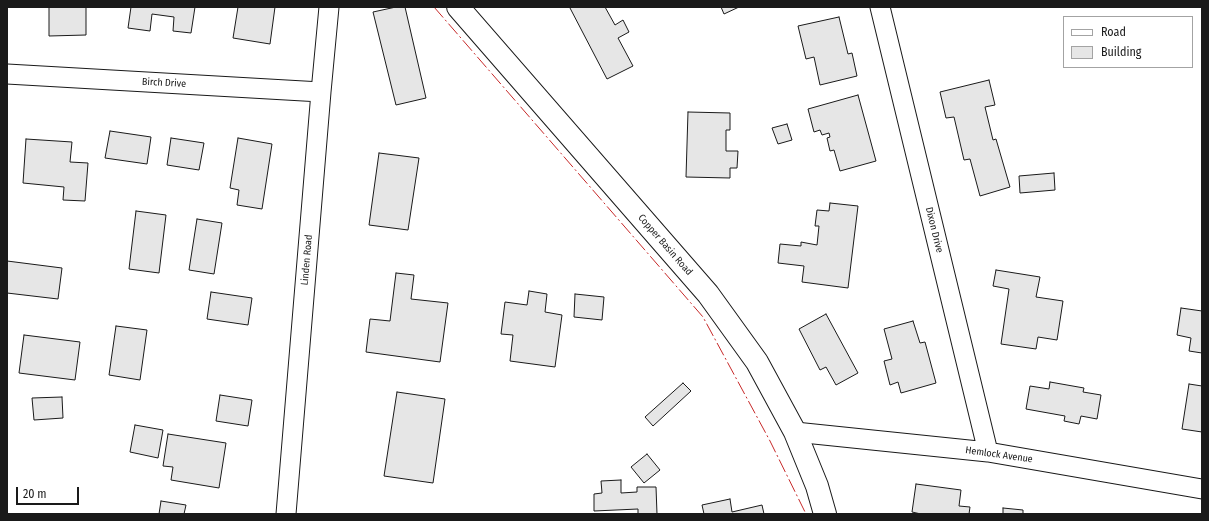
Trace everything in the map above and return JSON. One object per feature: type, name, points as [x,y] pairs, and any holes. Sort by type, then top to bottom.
[{"type":"street","name":"Linden Road","points":[[286,514],[321,92],[330,7]]},
{"type":"street","name":"Copper Basin Road","points":[[458,7],[708,294],[757,362],[795,432],[817,486],[825,514]]},
{"type":"street","name":"Dixon Drive","points":[[880,7],[988,452]]},
{"type":"street","name":"Birch Drive","points":[[7,74],[321,92]]},
{"type":"street","name":"Hemlock Avenue","points":[[795,432],[988,452],[1202,489]]},
{"type":"building","points":[[49,7],[86,7],[86,35],[49,36]]},
{"type":"building","points":[[131,7],[195,7],[191,33],[173,31],[174,17],[152,14],[150,31],[128,28]]},
{"type":"building","points":[[238,7],[275,7],[270,44],[233,38]]},
{"type":"building","points":[[396,7],[405,7],[426,98],[396,105],[373,12]]},
{"type":"building","points":[[605,7],[615,25],[623,20],[629,32],[618,38],[633,66],[607,79],[570,8]]},
{"type":"building","points":[[721,7],[739,7],[724,14]]},
{"type":"building","points":[[839,17],[848,54],[852,53],[857,76],[820,85],[814,57],[806,59],[798,26]]},
{"type":"building","points":[[989,80],[995,105],[985,107],[993,140],[996,139],[1010,187],[980,196],[970,159],[964,160],[954,117],[946,118],[940,92]]},
{"type":"building","points":[[858,95],[876,161],[840,171],[834,150],[830,151],[827,138],[830,137],[829,133],[822,135],[820,130],[814,132],[808,109]]},
{"type":"building","points":[[688,112],[730,113],[730,130],[726,130],[726,151],[738,151],[737,168],[730,168],[730,178],[686,177]]},
{"type":"building","points":[[787,124],[792,140],[778,144],[772,128]]},
{"type":"building","points":[[110,131],[151,137],[147,164],[105,158]]},
{"type":"building","points":[[171,138],[204,143],[199,170],[167,165]]},
{"type":"building","points":[[238,138],[272,144],[262,209],[237,205],[239,190],[230,188]]},
{"type":"building","points":[[26,139],[72,142],[70,162],[88,163],[85,201],[63,200],[64,187],[23,183]]},
{"type":"building","points":[[379,153],[419,158],[408,230],[369,225]]},
{"type":"building","points":[[1054,173],[1055,190],[1020,193],[1019,176]]},
{"type":"building","points":[[830,203],[858,206],[848,288],[802,282],[804,266],[778,263],[780,244],[801,246],[801,242],[817,245],[819,226],[815,226],[817,210],[829,211]]},
{"type":"building","points":[[136,211],[166,215],[159,273],[129,269]]},
{"type":"building","points":[[197,219],[222,223],[214,274],[189,270]]},
{"type":"building","points":[[7,261],[62,268],[58,299],[7,293]]},
{"type":"building","points":[[996,270],[1040,277],[1036,297],[1063,301],[1057,340],[1038,337],[1036,349],[1001,344],[1009,289],[993,286]]},
{"type":"building","points":[[396,273],[414,275],[411,299],[448,303],[440,362],[366,352],[370,319],[390,321]]},
{"type":"building","points":[[529,291],[547,294],[545,312],[562,315],[555,367],[510,361],[513,335],[501,334],[505,302],[527,305]]},
{"type":"building","points":[[211,292],[252,298],[248,325],[207,319]]},
{"type":"building","points":[[575,294],[604,297],[602,320],[574,317]]},
{"type":"building","points":[[1181,308],[1202,311],[1202,353],[1189,351],[1191,338],[1177,335]]},
{"type":"building","points":[[826,314],[858,373],[836,385],[826,367],[820,370],[799,329]]},
{"type":"building","points":[[913,321],[920,343],[925,342],[936,383],[901,393],[898,382],[890,385],[884,361],[892,359],[884,329]]},
{"type":"building","points":[[116,326],[147,330],[140,380],[109,375]]},
{"type":"building","points":[[24,335],[80,342],[75,380],[19,373]]},
{"type":"building","points":[[1050,382],[1084,388],[1083,392],[1101,395],[1097,419],[1081,416],[1079,424],[1064,421],[1065,416],[1026,409],[1030,386],[1049,389]]},
{"type":"building","points":[[683,383],[691,391],[653,426],[645,417]]},
{"type":"building","points":[[1189,384],[1202,386],[1202,432],[1182,429]]},
{"type":"building","points":[[397,392],[445,399],[433,483],[384,476]]},
{"type":"building","points":[[220,395],[252,400],[248,426],[216,421]]},
{"type":"building","points":[[62,397],[63,418],[34,420],[32,398]]},
{"type":"building","points":[[135,425],[163,430],[158,458],[130,452]]},
{"type":"building","points":[[168,434],[226,443],[219,488],[171,480],[173,467],[163,466]]},
{"type":"building","points":[[647,454],[660,470],[644,483],[631,467]]},
{"type":"building","points":[[621,480],[621,493],[637,492],[637,487],[656,487],[657,514],[638,514],[638,509],[594,511],[594,494],[602,493],[601,481]]},
{"type":"building","points":[[916,484],[961,490],[959,506],[970,507],[969,514],[921,514],[912,512]]},
{"type":"building","points":[[730,499],[732,512],[762,505],[764,514],[704,514],[702,505]]},
{"type":"building","points":[[161,501],[186,505],[184,514],[159,514]]},
{"type":"building","points":[[1003,508],[1023,510],[1023,514],[1003,514]]},
{"type":"power","points":[[434,7],[703,317],[770,441],[806,514]]}]
